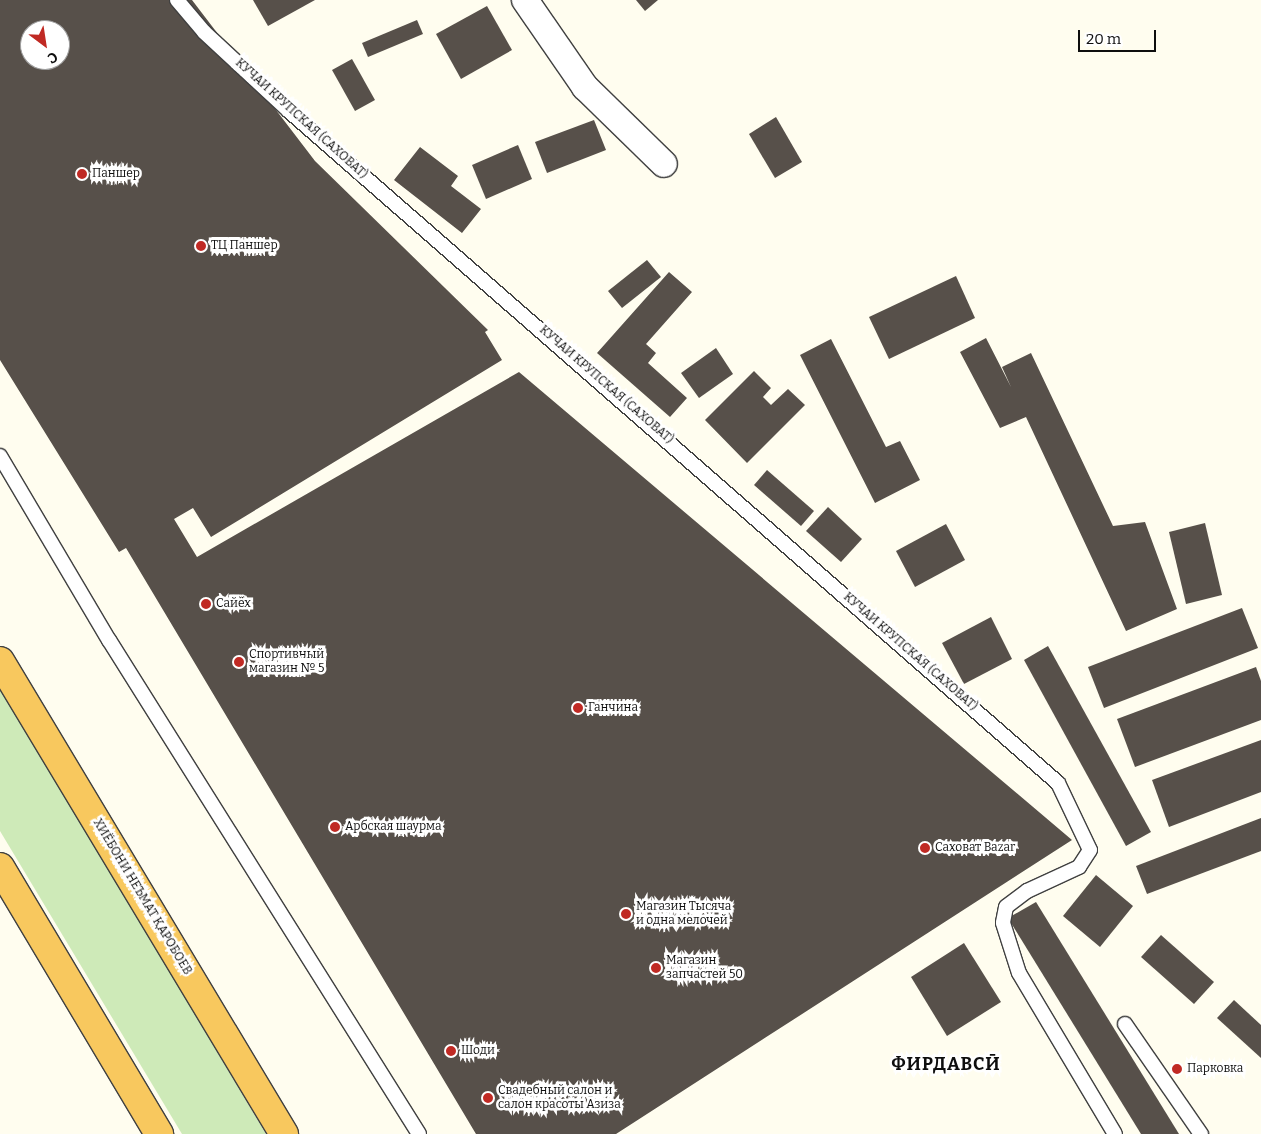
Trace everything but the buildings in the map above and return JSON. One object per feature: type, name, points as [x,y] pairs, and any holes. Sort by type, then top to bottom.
[{"type":"highway","name":"ХИЁБОНИ НЕЪМАТ ҚАРОБОЕВ","points":[[0,661],[284,1134]]},
{"type":"highway","points":[[0,867],[159,1134]]},
{"type":"street","points":[[525,0],[585,87],[664,164]]},
{"type":"lane","name":"КУЧАИ КРУПСКАЯ (САХОВАТ)","points":[[177,0],[204,32],[289,111],[1058,783],[1090,850],[1079,867],[1027,891],[1006,907],[1002,922],[1019,973],[1115,1134]]},
{"type":"lane","points":[[0,456],[110,640],[419,1134]]},
{"type":"lane","points":[[1125,1024],[1201,1134]]},
{"type":"green space","points":[[0,686],[266,1134],[182,1134],[0,831]]},
{"type":"place","name":"Паншер","points":[[82,174]]},
{"type":"place","name":"ТЦ Паншер","points":[[201,246]]},
{"type":"place","name":"Сайёх","points":[[206,604]]},
{"type":"place","name":"Спортивный магазин № 5","points":[[239,662]]},
{"type":"place","name":"Ганчина","points":[[578,708]]},
{"type":"place","name":"Арбская шаурма","points":[[335,827]]},
{"type":"place","name":"Саховат Bazar","points":[[925,848]]},
{"type":"place","name":"Магазин Тысяча и одна мелочей","points":[[626,914]]},
{"type":"place","name":"Магазин запчастей 50","points":[[656,968]]},
{"type":"place","name":"Шоди","points":[[451,1051]]},
{"type":"place","name":"Парковка","points":[[1177,1069]]},
{"type":"place","name":"Свадебный салон и салон красоты Азиза","points":[[488,1098]]},
{"type":"district","name":"ФИРДАВСӢ","points":[[946,1064]]}]
